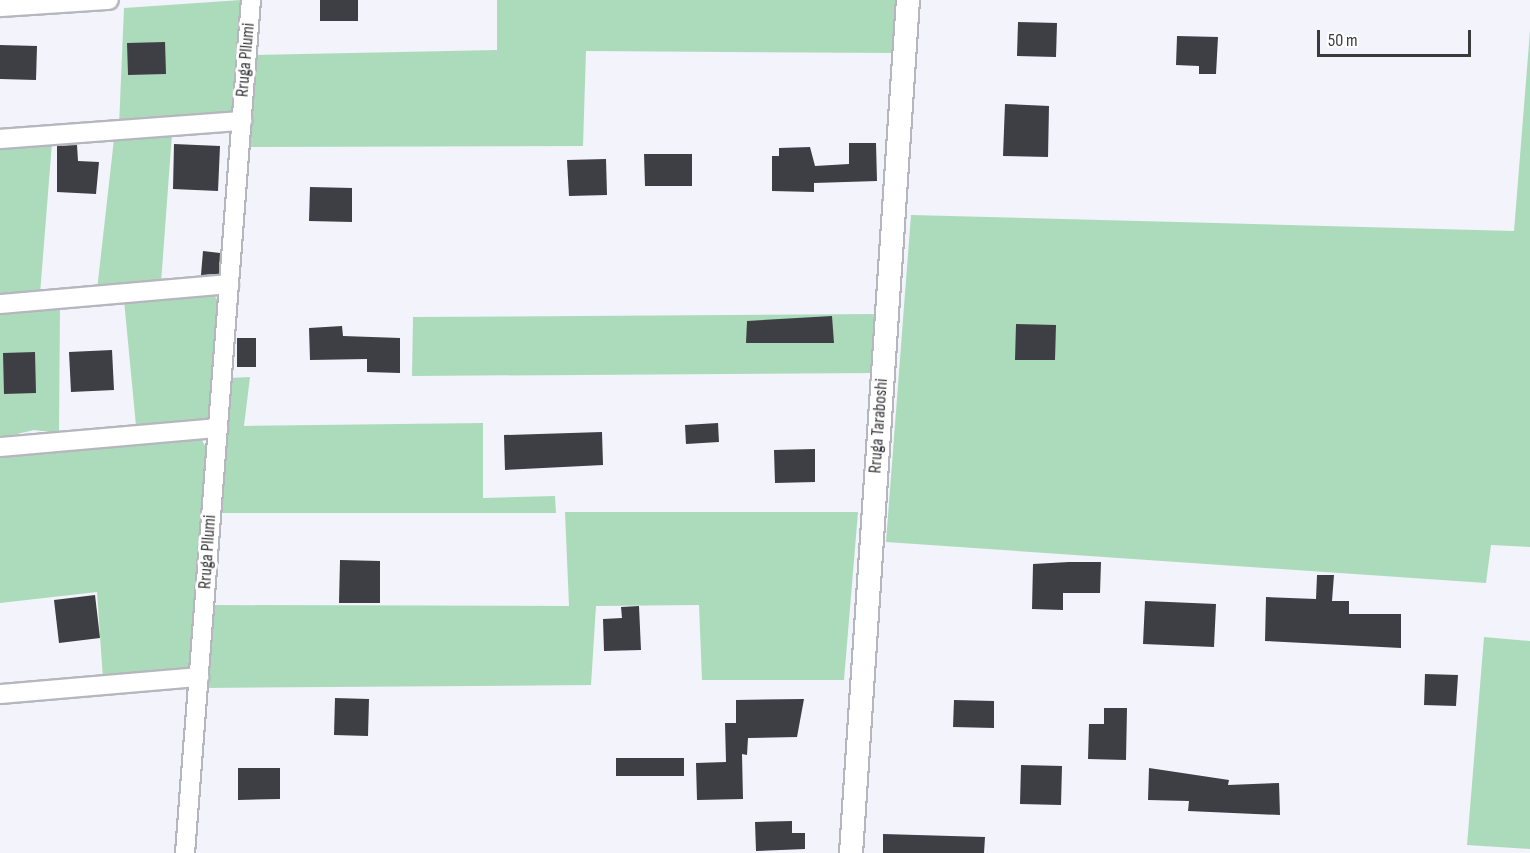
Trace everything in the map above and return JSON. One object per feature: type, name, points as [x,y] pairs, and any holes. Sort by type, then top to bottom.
[{"type":"street","points":[[0,7],[109,0]]},
{"type":"street","name":"Rruga Pllumi","points":[[185,853],[251,0]]},
{"type":"street","name":"Rruga Taraboshi","points":[[850,853],[908,0]]},
{"type":"street","name":"Rruga Pllumi","points":[[0,139],[242,121]]},
{"type":"street","points":[[0,304],[229,284]]},
{"type":"street","points":[[0,447],[218,428]]},
{"type":"street","points":[[0,694],[199,677]]},
{"type":"green space","points":[[241,0],[231,117],[119,126],[124,8]]},
{"type":"green space","points":[[497,0],[898,0],[896,53],[586,51],[583,146],[246,147],[253,55],[497,50]]},
{"type":"green space","points":[[1530,31],[1530,547],[1491,545],[1486,583],[886,542],[911,215],[1514,231]]},
{"type":"green space","points":[[172,134],[161,283],[97,290],[114,139]]},
{"type":"green space","points":[[52,143],[40,294],[0,298],[0,148]]},
{"type":"green space","points":[[210,292],[218,300],[210,415],[205,420],[136,426],[124,300]]},
{"type":"green space","points":[[60,307],[59,433],[34,430],[0,438],[0,312]]},
{"type":"green space","points":[[879,314],[876,373],[412,376],[413,317]]},
{"type":"green space","points":[[250,377],[244,426],[483,423],[483,498],[555,496],[556,513],[219,513],[228,378]]},
{"type":"green space","points":[[200,437],[208,451],[189,668],[103,679],[97,592],[0,603],[0,452]]},
{"type":"green space","points":[[565,512],[858,512],[844,680],[702,680],[699,605],[596,606],[591,685],[204,688],[211,605],[569,606]]},
{"type":"green space","points":[[1484,637],[1530,641],[1530,849],[1467,845]]},
{"type":"building","points":[[320,0],[358,0],[358,21],[320,21]]},
{"type":"building","points":[[1018,22],[1057,23],[1056,57],[1017,56]]},
{"type":"building","points":[[1177,36],[1218,37],[1216,74],[1199,74],[1199,66],[1176,65]]},
{"type":"building","points":[[165,42],[166,74],[128,75],[127,43]]},
{"type":"building","points":[[0,45],[37,46],[36,80],[0,79]]},
{"type":"building","points":[[1005,104],[1049,106],[1048,157],[1003,156]]},
{"type":"building","points":[[849,143],[876,143],[877,181],[814,183],[814,192],[772,191],[772,156],[779,156],[779,148],[810,147],[815,166],[849,164]]},
{"type":"building","points":[[174,144],[220,146],[218,191],[173,189]]},
{"type":"building","points":[[77,145],[78,161],[99,162],[96,194],[57,192],[57,146]]},
{"type":"building","points":[[644,154],[692,154],[692,186],[645,186]]},
{"type":"building","points":[[606,159],[607,195],[569,196],[567,160]]},
{"type":"building","points":[[310,187],[352,188],[352,222],[309,221]]},
{"type":"building","points":[[203,251],[220,253],[219,274],[201,275]]},
{"type":"building","points":[[832,316],[834,343],[746,343],[747,321]]},
{"type":"building","points":[[1016,324],[1056,325],[1055,360],[1015,360]]},
{"type":"building","points":[[342,326],[343,336],[400,338],[400,373],[367,372],[367,359],[310,360],[309,328]]},
{"type":"building","points":[[237,338],[256,338],[256,367],[237,367]]},
{"type":"building","points":[[112,350],[114,390],[71,392],[69,352]]},
{"type":"building","points":[[35,352],[36,393],[4,394],[3,353]]},
{"type":"building","points":[[718,423],[719,442],[686,444],[685,425]]},
{"type":"building","points":[[602,432],[603,465],[505,470],[504,435]]},
{"type":"building","points":[[815,449],[815,482],[775,483],[774,450]]},
{"type":"building","points":[[340,560],[380,561],[380,603],[339,603]]},
{"type":"building","points":[[1101,562],[1100,593],[1063,593],[1063,610],[1032,609],[1033,564]]},
{"type":"building","points":[[1317,575],[1334,575],[1332,601],[1349,601],[1349,614],[1401,614],[1401,648],[1265,641],[1266,597],[1316,599]]},
{"type":"building","points":[[95,595],[100,638],[59,643],[54,600]]},
{"type":"building","points":[[1145,601],[1216,604],[1214,647],[1143,644]]},
{"type":"building","points":[[639,606],[641,650],[604,651],[603,619],[622,618],[621,607]]},
{"type":"building","points":[[1425,674],[1458,675],[1456,706],[1424,705]]},
{"type":"building","points":[[335,698],[369,699],[368,736],[334,735]]},
{"type":"building","points":[[804,699],[797,737],[748,738],[747,755],[742,754],[743,799],[697,800],[696,763],[726,762],[725,723],[736,723],[736,700]]},
{"type":"building","points":[[954,700],[994,701],[994,728],[953,727]]},
{"type":"building","points":[[1104,708],[1127,708],[1126,760],[1088,759],[1089,724],[1104,724]]},
{"type":"building","points":[[616,758],[684,758],[684,776],[616,776]]},
{"type":"building","points":[[1021,765],[1062,766],[1061,805],[1020,804]]},
{"type":"building","points":[[238,768],[280,768],[280,799],[238,800]]},
{"type":"building","points":[[1149,768],[1229,780],[1228,785],[1279,783],[1280,815],[1188,811],[1189,801],[1148,800]]},
{"type":"building","points":[[792,821],[792,833],[805,833],[805,849],[756,851],[755,822]]},
{"type":"building","points":[[883,834],[985,837],[984,853],[883,853]]}]
